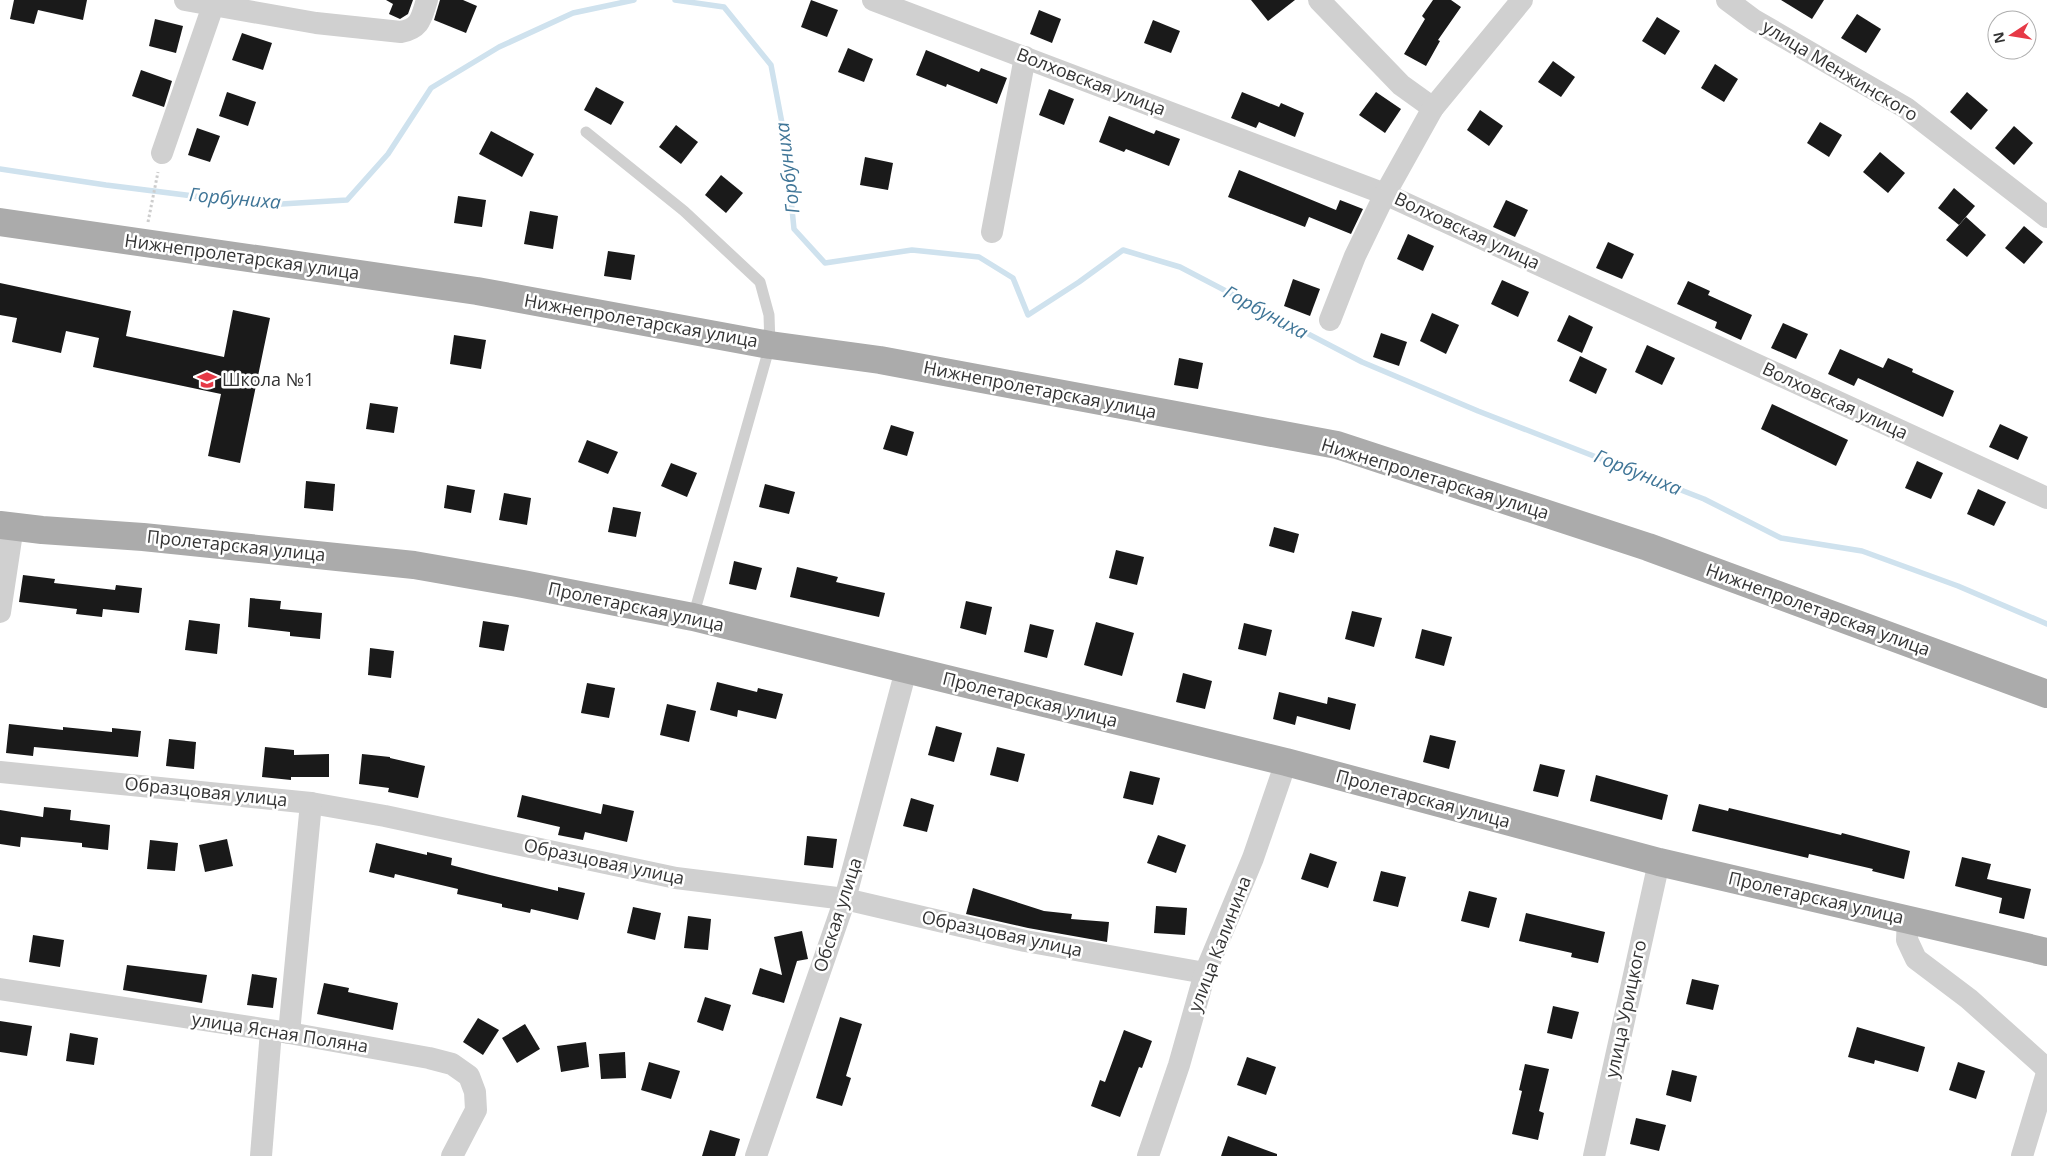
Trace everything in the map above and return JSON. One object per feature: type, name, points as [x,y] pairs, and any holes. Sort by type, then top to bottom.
[{"type":"main road","name":"Нижнепролетарская улица","points":[[0,222],[477,291],[770,344],[880,360],[1337,446],[1648,547],[2047,694]]},
{"type":"main road","name":"Пролетарская улица","points":[[6,525],[414,565],[693,617],[1286,762],[1658,862],[2047,952]]},
{"type":"street","points":[[185,0],[214,3],[316,23],[401,32],[411,30],[419,23],[427,0]]},
{"type":"street","name":"Волховская улица","points":[[873,0],[1385,194],[2046,496]]},
{"type":"street","points":[[1319,0],[1401,85],[1433,108]]},
{"type":"street","points":[[1330,320],[1355,256],[1385,194],[1433,108],[1522,0]]},
{"type":"street","name":"улица Менжинского","points":[[1727,0],[1754,20],[1906,108],[2047,217]]},
{"type":"street","points":[[162,152],[214,3]]},
{"type":"street","points":[[992,232],[1024,57]]},
{"type":"street","points":[[0,612],[6,525]]},
{"type":"street","name":"Обская улица","points":[[756,1156],[845,899],[906,670]]},
{"type":"street","name":"улица Калинина","points":[[1148,1156],[1178,1065],[1205,973],[1253,858],[1286,762]]},
{"type":"street","name":"Образцовая улица","points":[[0,772],[311,803],[395,818],[676,878],[845,899],[1024,941],[1205,973]]},
{"type":"street","points":[[261,1156],[311,803]]},
{"type":"street","name":"улица Урицкого","points":[[1594,1156],[1658,862]]},
{"type":"street","points":[[1908,919],[1908,940],[1916,959],[1969,1000],[2047,1069]]},
{"type":"street","name":"улица Ясная Поляна","points":[[0,989],[280,1032],[429,1058],[452,1064],[469,1076],[475,1092],[476,1110],[452,1156]]},
{"type":"street","points":[[2022,1156],[2047,1073]]},
{"type":"lane","points":[[586,132],[684,210],[760,282],[769,314],[770,344],[693,617]]},
{"type":"path","points":[[144,243],[162,152]]},
{"type":"building","points":[[14,0],[87,0],[83,20],[38,10],[34,24],[10,19]]},
{"type":"building","points":[[386,0],[413,0],[408,14],[400,19],[389,14],[393,4]]},
{"type":"building","points":[[440,0],[463,0],[477,6],[466,33],[434,20]]},
{"type":"building","points":[[811,0],[838,10],[827,37],[801,27]]},
{"type":"building","points":[[1251,0],[1295,0],[1268,21]]},
{"type":"building","points":[[1433,0],[1451,0],[1461,7],[1438,40],[1440,41],[1426,66],[1404,54],[1425,19],[1422,16]]},
{"type":"building","points":[[1781,0],[1824,0],[1812,19]]},
{"type":"building","points":[[1039,10],[1061,19],[1052,43],[1030,34]]},
{"type":"building","points":[[1857,14],[1881,29],[1866,53],[1841,38]]},
{"type":"building","points":[[1657,17],[1680,31],[1665,55],[1642,41]]},
{"type":"building","points":[[155,19],[183,26],[176,53],[149,46]]},
{"type":"building","points":[[1153,20],[1180,31],[1171,53],[1144,43]]},
{"type":"building","points":[[242,33],[272,43],[263,70],[232,60]]},
{"type":"building","points":[[848,48],[873,59],[864,82],[838,72]]},
{"type":"building","points":[[926,50],[979,72],[981,68],[1007,78],[997,104],[947,84],[946,87],[916,75]]},
{"type":"building","points":[[1553,61],[1575,77],[1561,97],[1538,82]]},
{"type":"building","points":[[1715,64],[1738,79],[1724,102],[1701,88]]},
{"type":"building","points":[[141,70],[172,81],[164,107],[132,96]]},
{"type":"building","points":[[596,87],[624,102],[611,125],[584,110]]},
{"type":"building","points":[[1049,89],[1074,99],[1064,125],[1039,115]]},
{"type":"building","points":[[227,92],[256,102],[248,126],[219,116]]},
{"type":"building","points":[[1242,92],[1279,107],[1281,103],[1304,113],[1295,137],[1259,122],[1256,128],[1231,118]]},
{"type":"building","points":[[1376,92],[1401,109],[1385,133],[1359,115]]},
{"type":"building","points":[[1967,92],[1988,110],[1971,130],[1950,112]]},
{"type":"building","points":[[1480,110],[1503,126],[1489,146],[1467,130]]},
{"type":"building","points":[[1109,116],[1154,134],[1156,130],[1180,139],[1169,166],[1126,149],[1124,152],[1099,142]]},
{"type":"building","points":[[1820,122],[1842,135],[1829,157],[1807,143]]},
{"type":"building","points":[[676,125],[698,142],[681,164],[659,147]]},
{"type":"building","points":[[2014,126],[2033,143],[2014,165],[1995,148]]},
{"type":"building","points":[[197,128],[220,136],[210,162],[188,155]]},
{"type":"building","points":[[491,131],[534,154],[522,177],[479,154]]},
{"type":"building","points":[[1880,152],[1905,173],[1888,193],[1863,172]]},
{"type":"building","points":[[865,157],[893,163],[888,190],[860,185]]},
{"type":"building","points":[[1239,170],[1336,210],[1340,200],[1363,209],[1351,234],[1309,217],[1305,227],[1228,197]]},
{"type":"building","points":[[721,175],[743,193],[726,213],[705,195]]},
{"type":"building","points":[[1954,188],[1975,206],[1959,225],[1938,208]]},
{"type":"building","points":[[458,196],[486,200],[482,227],[454,223]]},
{"type":"building","points":[[1506,200],[1528,210],[1515,237],[1493,227]]},
{"type":"building","points":[[530,211],[558,216],[553,249],[524,244]]},
{"type":"building","points":[[1966,217],[1986,235],[1967,257],[1946,240]]},
{"type":"building","points":[[2024,226],[2043,242],[2024,264],[2005,248]]},
{"type":"building","points":[[1408,234],[1434,246],[1423,271],[1397,259]]},
{"type":"building","points":[[1608,242],[1634,254],[1622,279],[1596,268]]},
{"type":"building","points":[[608,251],[635,255],[631,280],[604,276]]},
{"type":"building","points":[[1293,279],[1320,289],[1310,316],[1284,306]]},
{"type":"building","points":[[1502,280],[1529,292],[1518,317],[1491,304]]},
{"type":"building","points":[[1688,281],[1710,291],[1708,295],[1752,315],[1741,340],[1715,328],[1717,322],[1677,304]]},
{"type":"building","name":"Школа №1","points":[[0,283],[131,311],[126,336],[224,357],[233,310],[270,318],[240,463],[208,456],[221,394],[93,367],[99,338],[66,331],[61,353],[12,342],[17,318],[0,315]]},
{"type":"building","points":[[1432,313],[1459,325],[1446,354],[1420,341]]},
{"type":"building","points":[[1569,315],[1593,327],[1582,353],[1557,341]]},
{"type":"building","points":[[1783,323],[1808,334],[1796,359],[1771,348]]},
{"type":"building","points":[[1381,333],[1407,342],[1399,366],[1373,357]]},
{"type":"building","points":[[454,335],[486,340],[481,369],[450,364]]},
{"type":"building","points":[[1647,345],[1675,358],[1662,385],[1635,372]]},
{"type":"building","points":[[1840,349],[1883,368],[1888,358],[1913,369],[1912,372],[1954,391],[1943,417],[1858,378],[1854,386],[1828,374]]},
{"type":"building","points":[[1580,356],[1607,369],[1596,394],[1569,381]]},
{"type":"building","points":[[1179,358],[1203,363],[1198,389],[1174,385]]},
{"type":"building","points":[[370,403],[398,407],[394,433],[366,429]]},
{"type":"building","points":[[1772,404],[1848,440],[1836,466],[1761,429]]},
{"type":"building","points":[[2000,424],[2028,437],[2018,460],[1989,447]]},
{"type":"building","points":[[891,425],[914,432],[907,456],[883,449]]},
{"type":"building","points":[[587,440],[618,452],[608,474],[578,462]]},
{"type":"building","points":[[1917,461],[1943,473],[1931,499],[1905,488]]},
{"type":"building","points":[[671,463],[697,473],[687,497],[661,486]]},
{"type":"building","points":[[306,481],[335,484],[333,511],[304,508]]},
{"type":"building","points":[[765,484],[795,492],[789,514],[759,507]]},
{"type":"building","points":[[447,485],[475,490],[471,513],[444,508]]},
{"type":"building","points":[[1978,489],[2006,502],[1994,526],[1967,514]]},
{"type":"building","points":[[504,493],[531,498],[527,525],[499,520]]},
{"type":"building","points":[[613,507],[641,512],[636,537],[608,532]]},
{"type":"building","points":[[1274,527],[1299,534],[1294,553],[1269,546]]},
{"type":"building","points":[[1116,550],[1144,557],[1137,585],[1109,578]]},
{"type":"building","points":[[734,561],[762,568],[756,590],[729,584]]},
{"type":"building","points":[[797,567],[838,577],[836,582],[885,593],[879,617],[790,597]]},
{"type":"building","points":[[23,575],[55,579],[54,583],[115,590],[116,585],[142,588],[139,613],[103,609],[102,617],[76,614],[77,609],[19,602]]},
{"type":"building","points":[[250,598],[281,601],[280,609],[322,613],[320,639],[290,636],[290,632],[248,627]]},
{"type":"building","points":[[966,601],[992,607],[986,635],[960,628]]},
{"type":"building","points":[[1352,611],[1382,618],[1374,647],[1345,639]]},
{"type":"building","points":[[189,620],[220,624],[217,654],[185,650]]},
{"type":"building","points":[[483,621],[509,625],[504,651],[479,647]]},
{"type":"building","points":[[1096,622],[1134,633],[1122,676],[1084,665]]},
{"type":"building","points":[[1244,623],[1272,630],[1266,656],[1238,649]]},
{"type":"building","points":[[1030,624],[1054,630],[1047,658],[1024,652]]},
{"type":"building","points":[[1422,629],[1452,637],[1444,666],[1415,658]]},
{"type":"building","points":[[370,648],[394,651],[391,678],[368,675]]},
{"type":"building","points":[[1183,673],[1212,681],[1205,709],[1176,702]]},
{"type":"building","points":[[717,682],[757,692],[758,688],[783,694],[776,719],[738,710],[737,717],[710,710]]},
{"type":"building","points":[[587,683],[615,688],[609,718],[581,713]]},
{"type":"building","points":[[1279,692],[1327,704],[1328,697],[1356,704],[1350,730],[1297,716],[1295,725],[1273,719]]},
{"type":"building","points":[[667,704],[696,711],[689,742],[660,735]]},
{"type":"building","points":[[9,724],[63,730],[63,727],[112,732],[112,728],[141,731],[138,757],[34,747],[33,756],[6,753]]},
{"type":"building","points":[[936,726],[962,733],[954,762],[928,755]]},
{"type":"building","points":[[1430,735],[1456,741],[1449,769],[1423,762]]},
{"type":"building","points":[[169,739],[196,742],[194,769],[166,766]]},
{"type":"building","points":[[265,747],[294,750],[294,755],[329,754],[329,777],[291,777],[291,780],[262,777]]},
{"type":"building","points":[[997,747],[1025,754],[1018,782],[990,775]]},
{"type":"building","points":[[362,754],[390,757],[425,766],[418,798],[388,792],[389,788],[359,784]]},
{"type":"building","points":[[1540,764],[1565,770],[1558,797],[1533,791]]},
{"type":"building","points":[[1130,771],[1160,778],[1153,805],[1123,798]]},
{"type":"building","points":[[1596,775],[1668,795],[1662,820],[1590,801]]},
{"type":"building","points":[[522,795],[601,814],[603,804],[634,811],[627,842],[585,832],[583,840],[558,835],[560,827],[517,817]]},
{"type":"building","points":[[911,798],[934,805],[927,832],[903,826]]},
{"type":"building","points":[[1699,804],[1728,811],[1729,808],[1841,835],[1842,833],[1910,851],[1904,879],[1872,871],[1873,869],[1809,854],[1808,858],[1692,831]]},
{"type":"building","points":[[44,807],[71,810],[70,820],[110,825],[108,850],[82,847],[82,843],[21,837],[20,847],[0,844],[0,810],[43,817]]},
{"type":"building","points":[[1158,835],[1186,845],[1176,873],[1147,863]]},
{"type":"building","points":[[807,836],[837,839],[833,868],[804,865]]},
{"type":"building","points":[[227,839],[233,866],[205,872],[199,845]]},
{"type":"building","points":[[150,840],[178,843],[175,871],[147,869]]},
{"type":"building","points":[[376,843],[427,855],[427,852],[452,858],[451,865],[490,875],[558,891],[558,887],[585,893],[578,920],[531,909],[530,913],[502,907],[502,904],[457,894],[458,889],[395,874],[394,878],[369,872]]},
{"type":"building","points":[[1310,853],[1337,862],[1328,888],[1301,879]]},
{"type":"building","points":[[1962,857],[1991,864],[1987,879],[2031,889],[2024,919],[1999,913],[2002,898],[1955,886]]},
{"type":"building","points":[[1381,871],[1406,877],[1398,907],[1373,901]]},
{"type":"building","points":[[973,888],[1044,911],[1072,914],[1071,919],[1109,922],[1107,942],[1028,928],[966,914]]},
{"type":"building","points":[[1469,891],[1497,898],[1489,928],[1461,921]]},
{"type":"building","points":[[1156,906],[1187,908],[1185,935],[1154,933]]},
{"type":"building","points":[[633,907],[661,913],[655,940],[627,933]]},
{"type":"building","points":[[1526,913],[1605,932],[1598,963],[1571,957],[1572,953],[1519,941]]},
{"type":"building","points":[[688,916],[711,919],[708,950],[684,948]]},
{"type":"building","points":[[802,931],[808,959],[797,961],[784,1003],[752,994],[760,968],[782,975],[774,937]]},
{"type":"building","points":[[33,935],[64,940],[60,967],[29,962]]},
{"type":"building","points":[[127,965],[207,975],[202,1003],[123,990]]},
{"type":"building","points":[[252,974],[277,978],[273,1008],[247,1005]]},
{"type":"building","points":[[1692,979],[1719,985],[1713,1010],[1686,1004]]},
{"type":"building","points":[[324,983],[349,988],[348,992],[398,1003],[393,1030],[317,1014]]},
{"type":"building","points":[[705,997],[731,1005],[723,1031],[697,1022]]},
{"type":"building","points":[[1553,1006],[1579,1012],[1572,1039],[1547,1033]]},
{"type":"building","points":[[840,1017],[862,1024],[846,1076],[851,1078],[842,1106],[816,1098]]},
{"type":"building","points":[[478,1018],[499,1030],[483,1055],[463,1042]]},
{"type":"building","points":[[0,1021],[32,1026],[27,1056],[0,1052]]},
{"type":"building","points":[[525,1024],[540,1049],[517,1063],[502,1038]]},
{"type":"building","points":[[1857,1027],[1925,1047],[1918,1072],[1875,1060],[1874,1064],[1848,1057]]},
{"type":"building","points":[[1124,1030],[1152,1041],[1142,1068],[1139,1067],[1120,1117],[1091,1106],[1100,1080],[1105,1082]]},
{"type":"building","points":[[70,1033],[98,1038],[94,1065],[66,1061]]},
{"type":"building","points":[[586,1042],[589,1067],[561,1072],[557,1046]]},
{"type":"building","points":[[625,1052],[626,1078],[601,1079],[599,1054]]},
{"type":"building","points":[[1247,1057],[1276,1067],[1266,1095],[1237,1085]]},
{"type":"building","points":[[649,1062],[680,1071],[671,1099],[641,1090]]},
{"type":"building","points":[[1958,1062],[1985,1071],[1976,1099],[1949,1090]]},
{"type":"building","points":[[1525,1064],[1549,1069],[1539,1111],[1544,1113],[1538,1140],[1512,1134],[1522,1091],[1519,1090]]},
{"type":"building","points":[[1672,1070],[1697,1076],[1691,1102],[1666,1095]]},
{"type":"building","points":[[1636,1118],[1666,1125],[1659,1151],[1630,1144]]},
{"type":"building","points":[[710,1130],[740,1139],[735,1156],[702,1156]]},
{"type":"building","points":[[1228,1136],[1277,1154],[1277,1156],[1221,1156]]},
{"type":"waterway","name":"Горбуниха","points":[[0,169],[106,185],[265,205],[347,200],[388,154],[431,88],[499,47],[573,13],[634,0]]},
{"type":"waterway","name":"Горбуниха","points":[[675,0],[724,7],[771,65],[785,139],[794,229],[825,263],[912,250],[979,257],[1013,278],[1028,315],[1079,282],[1123,250],[1180,267],[1362,362],[1478,411],[1704,499],[1781,538],[1862,551],[1958,586],[2047,624]]},
{"type":"place","name":"Школа №1","points":[[207,380]]}]
